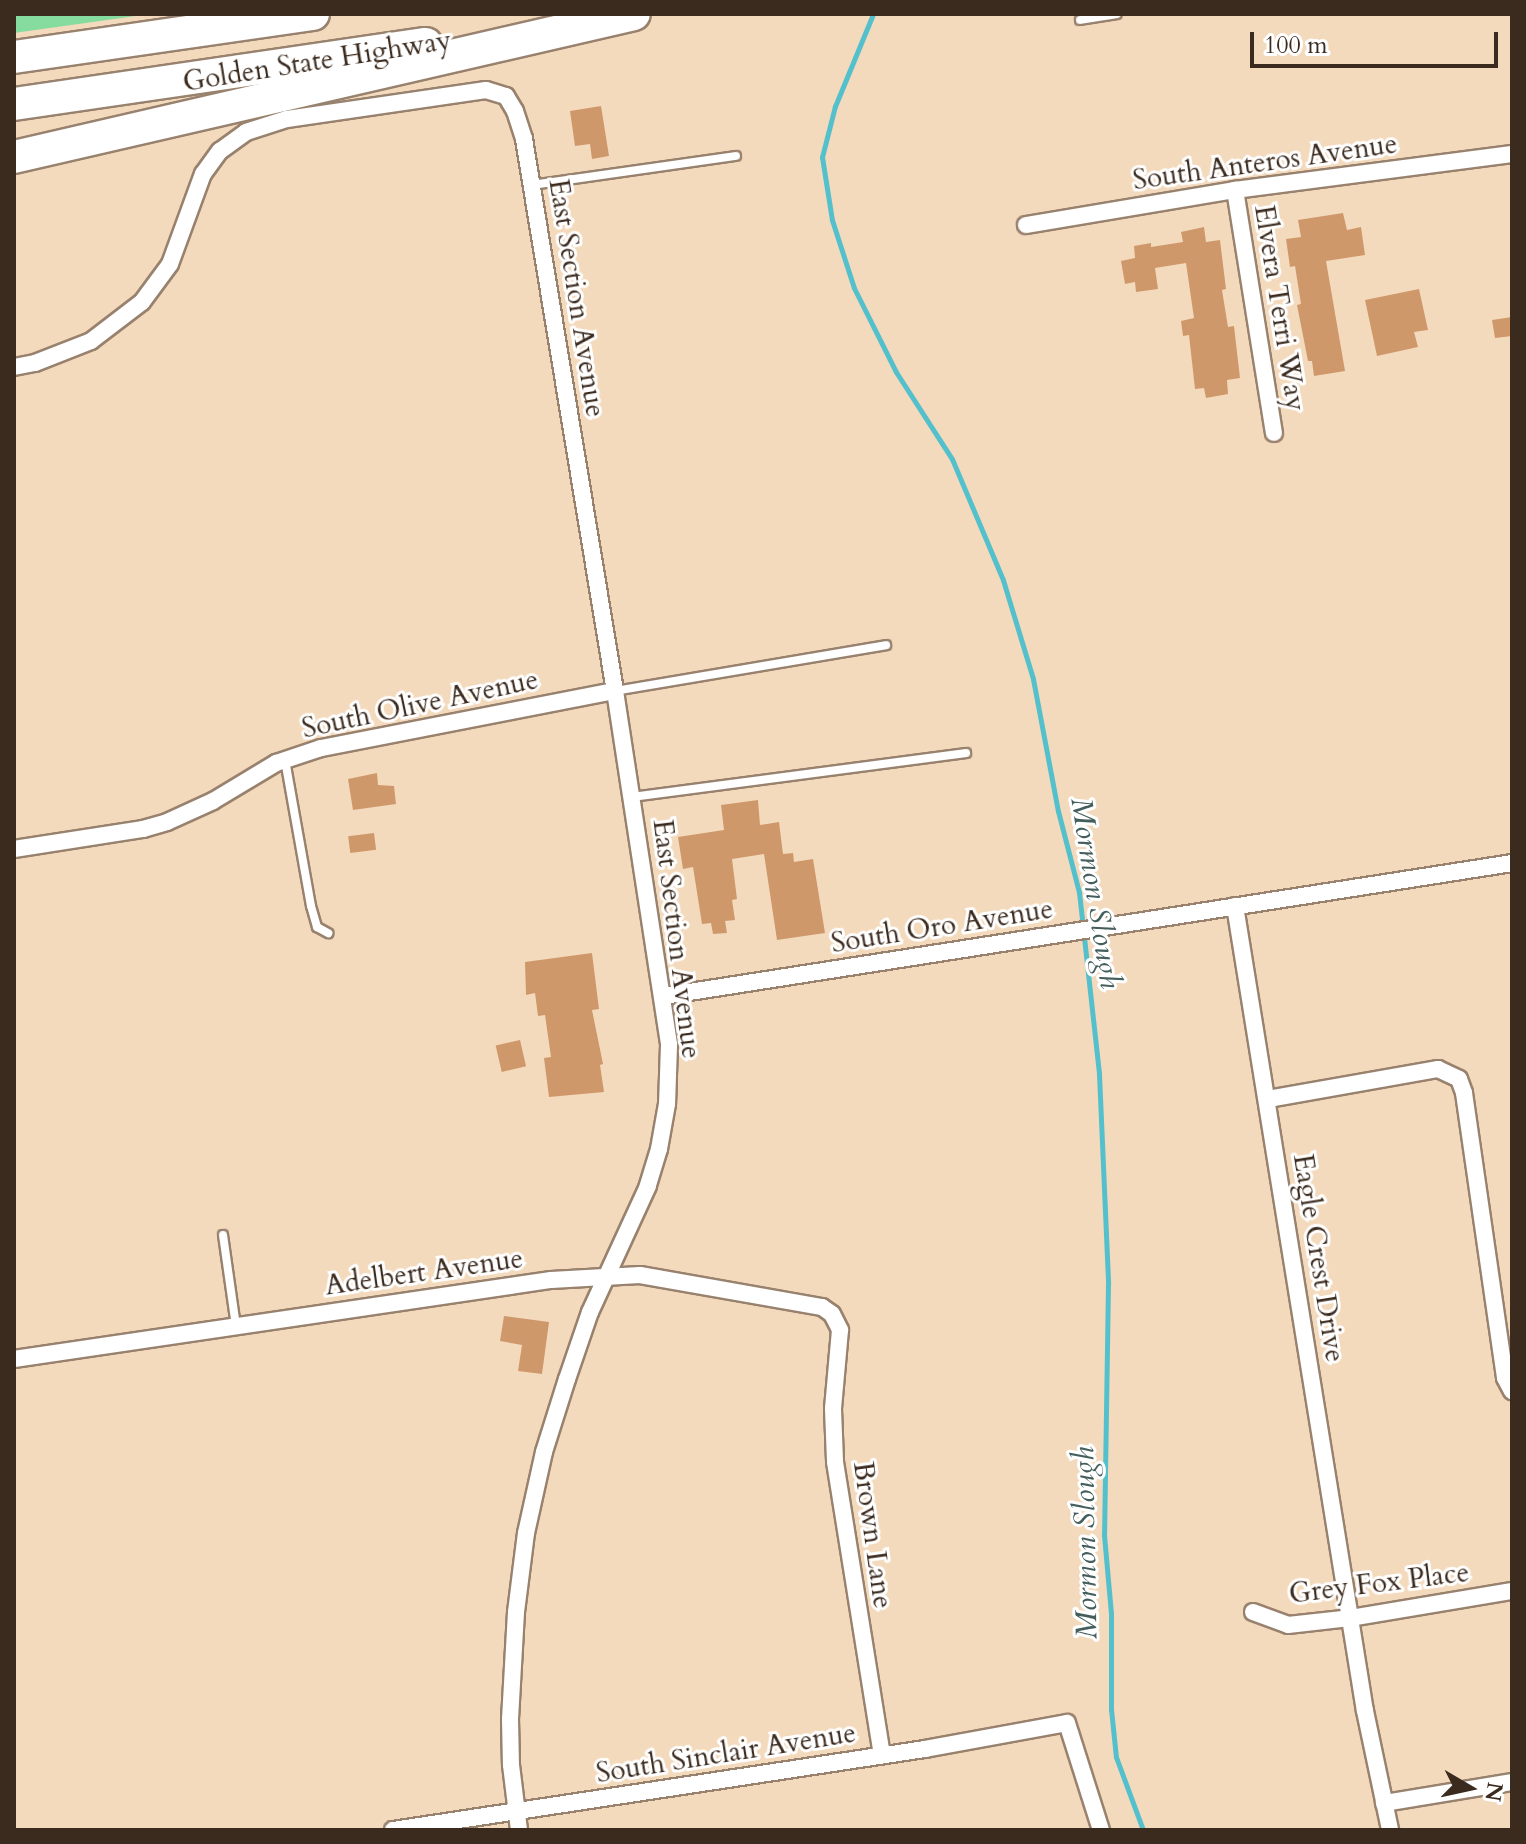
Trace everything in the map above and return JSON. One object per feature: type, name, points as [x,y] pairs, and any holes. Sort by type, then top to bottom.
[{"type":"highway","name":"Golden State Highway","points":[[14,57],[313,14]]},
{"type":"highway","name":"Golden State Highway","points":[[14,104],[619,14]]},
{"type":"highway","points":[[14,157],[634,14]]},
{"type":"street","name":"East Section Avenue","points":[[14,367],[35,363],[91,341],[142,302],[170,264],[203,174],[220,151],[246,132],[287,119],[486,90],[506,96],[515,111],[532,185],[664,996],[669,1045],[667,1104],[659,1149],[642,1201],[590,1312],[544,1452],[526,1533],[516,1612],[510,1719],[519,1830]]},
{"type":"street","name":"South Anteros Avenue","points":[[1026,225],[1235,190],[1512,154]]},
{"type":"street","name":"Elvera Terri Way","points":[[1235,190],[1274,433]]},
{"type":"street","name":"South Olive Avenue","points":[[14,849],[143,829],[167,822],[285,759],[321,748],[615,691]]},
{"type":"street","name":"South Oro Avenue","points":[[664,996],[1512,863]]},
{"type":"street","name":"Eagle Crest Drive","points":[[1235,906],[1350,1618],[1390,1830]]},
{"type":"street","points":[[1268,1099],[1438,1069],[1459,1079],[1464,1093],[1505,1378],[1512,1391]]},
{"type":"street","name":"Adelbert Avenue","points":[[14,1359],[551,1280],[640,1275],[816,1305],[837,1320]]},
{"type":"street","name":"Brown Lane","points":[[837,1320],[840,1336],[833,1409],[835,1462],[882,1755]]},
{"type":"street","name":"Grey Fox Place","points":[[1253,1612],[1288,1625],[1512,1591]]},
{"type":"street","name":"South Sinclair Avenue","points":[[393,1830],[882,1755],[1067,1723],[1101,1830]]},
{"type":"street","points":[[1384,1803],[1512,1782]]},
{"type":"lane","points":[[1080,20],[1117,14]]},
{"type":"lane","points":[[532,185],[736,156]]},
{"type":"lane","points":[[615,691],[886,645]]},
{"type":"lane","points":[[632,797],[966,753]]},
{"type":"lane","points":[[285,759],[311,906],[317,927],[328,933]]},
{"type":"lane","points":[[223,1235],[236,1326]]},
{"type":"green space","points":[[14,14],[150,14],[14,33]]},
{"type":"building","points":[[601,106],[609,156],[592,159],[590,144],[575,146],[570,111]]},
{"type":"building","points":[[1343,213],[1347,230],[1361,227],[1365,255],[1326,261],[1345,371],[1314,376],[1297,305],[1301,304],[1295,266],[1290,267],[1286,239],[1301,237],[1298,220]]},
{"type":"building","points":[[1204,227],[1206,242],[1220,240],[1226,289],[1222,290],[1228,327],[1234,326],[1240,378],[1227,380],[1228,394],[1206,398],[1204,388],[1195,389],[1189,335],[1183,336],[1181,321],[1194,318],[1186,263],[1155,268],[1158,289],[1136,292],[1135,282],[1125,284],[1121,261],[1135,258],[1134,246],[1183,242],[1181,232]]},
{"type":"building","points":[[1419,289],[1428,330],[1414,332],[1418,347],[1377,356],[1365,300]]},
{"type":"building","points":[[1512,317],[1512,336],[1495,338],[1492,320]]},
{"type":"building","points":[[377,773],[378,785],[394,786],[396,804],[353,810],[348,779]]},
{"type":"building","points":[[758,800],[760,825],[779,822],[783,854],[793,853],[794,862],[813,859],[825,933],[777,940],[764,854],[732,859],[737,899],[732,900],[735,920],[725,921],[727,933],[713,934],[711,923],[702,924],[693,867],[683,869],[678,837],[724,830],[721,805]]},
{"type":"building","points":[[374,833],[376,850],[350,853],[348,836]]},
{"type":"building","points":[[592,953],[599,1009],[592,1010],[603,1064],[600,1065],[604,1092],[549,1097],[544,1058],[551,1057],[545,1015],[538,1016],[535,993],[526,995],[525,962]]},
{"type":"building","points":[[520,1040],[526,1066],[502,1072],[496,1046]]},
{"type":"building","points":[[504,1316],[549,1322],[542,1374],[518,1371],[522,1345],[500,1341]]},
{"type":"waterway","name":"Mormon Slough","points":[[873,14],[835,106],[822,157],[832,220],[854,288],[896,372],[952,459],[1003,580],[1033,679],[1058,811],[1079,892],[1099,1074],[1108,1284],[1104,1535],[1111,1613],[1111,1709],[1116,1757],[1143,1830]]}]
